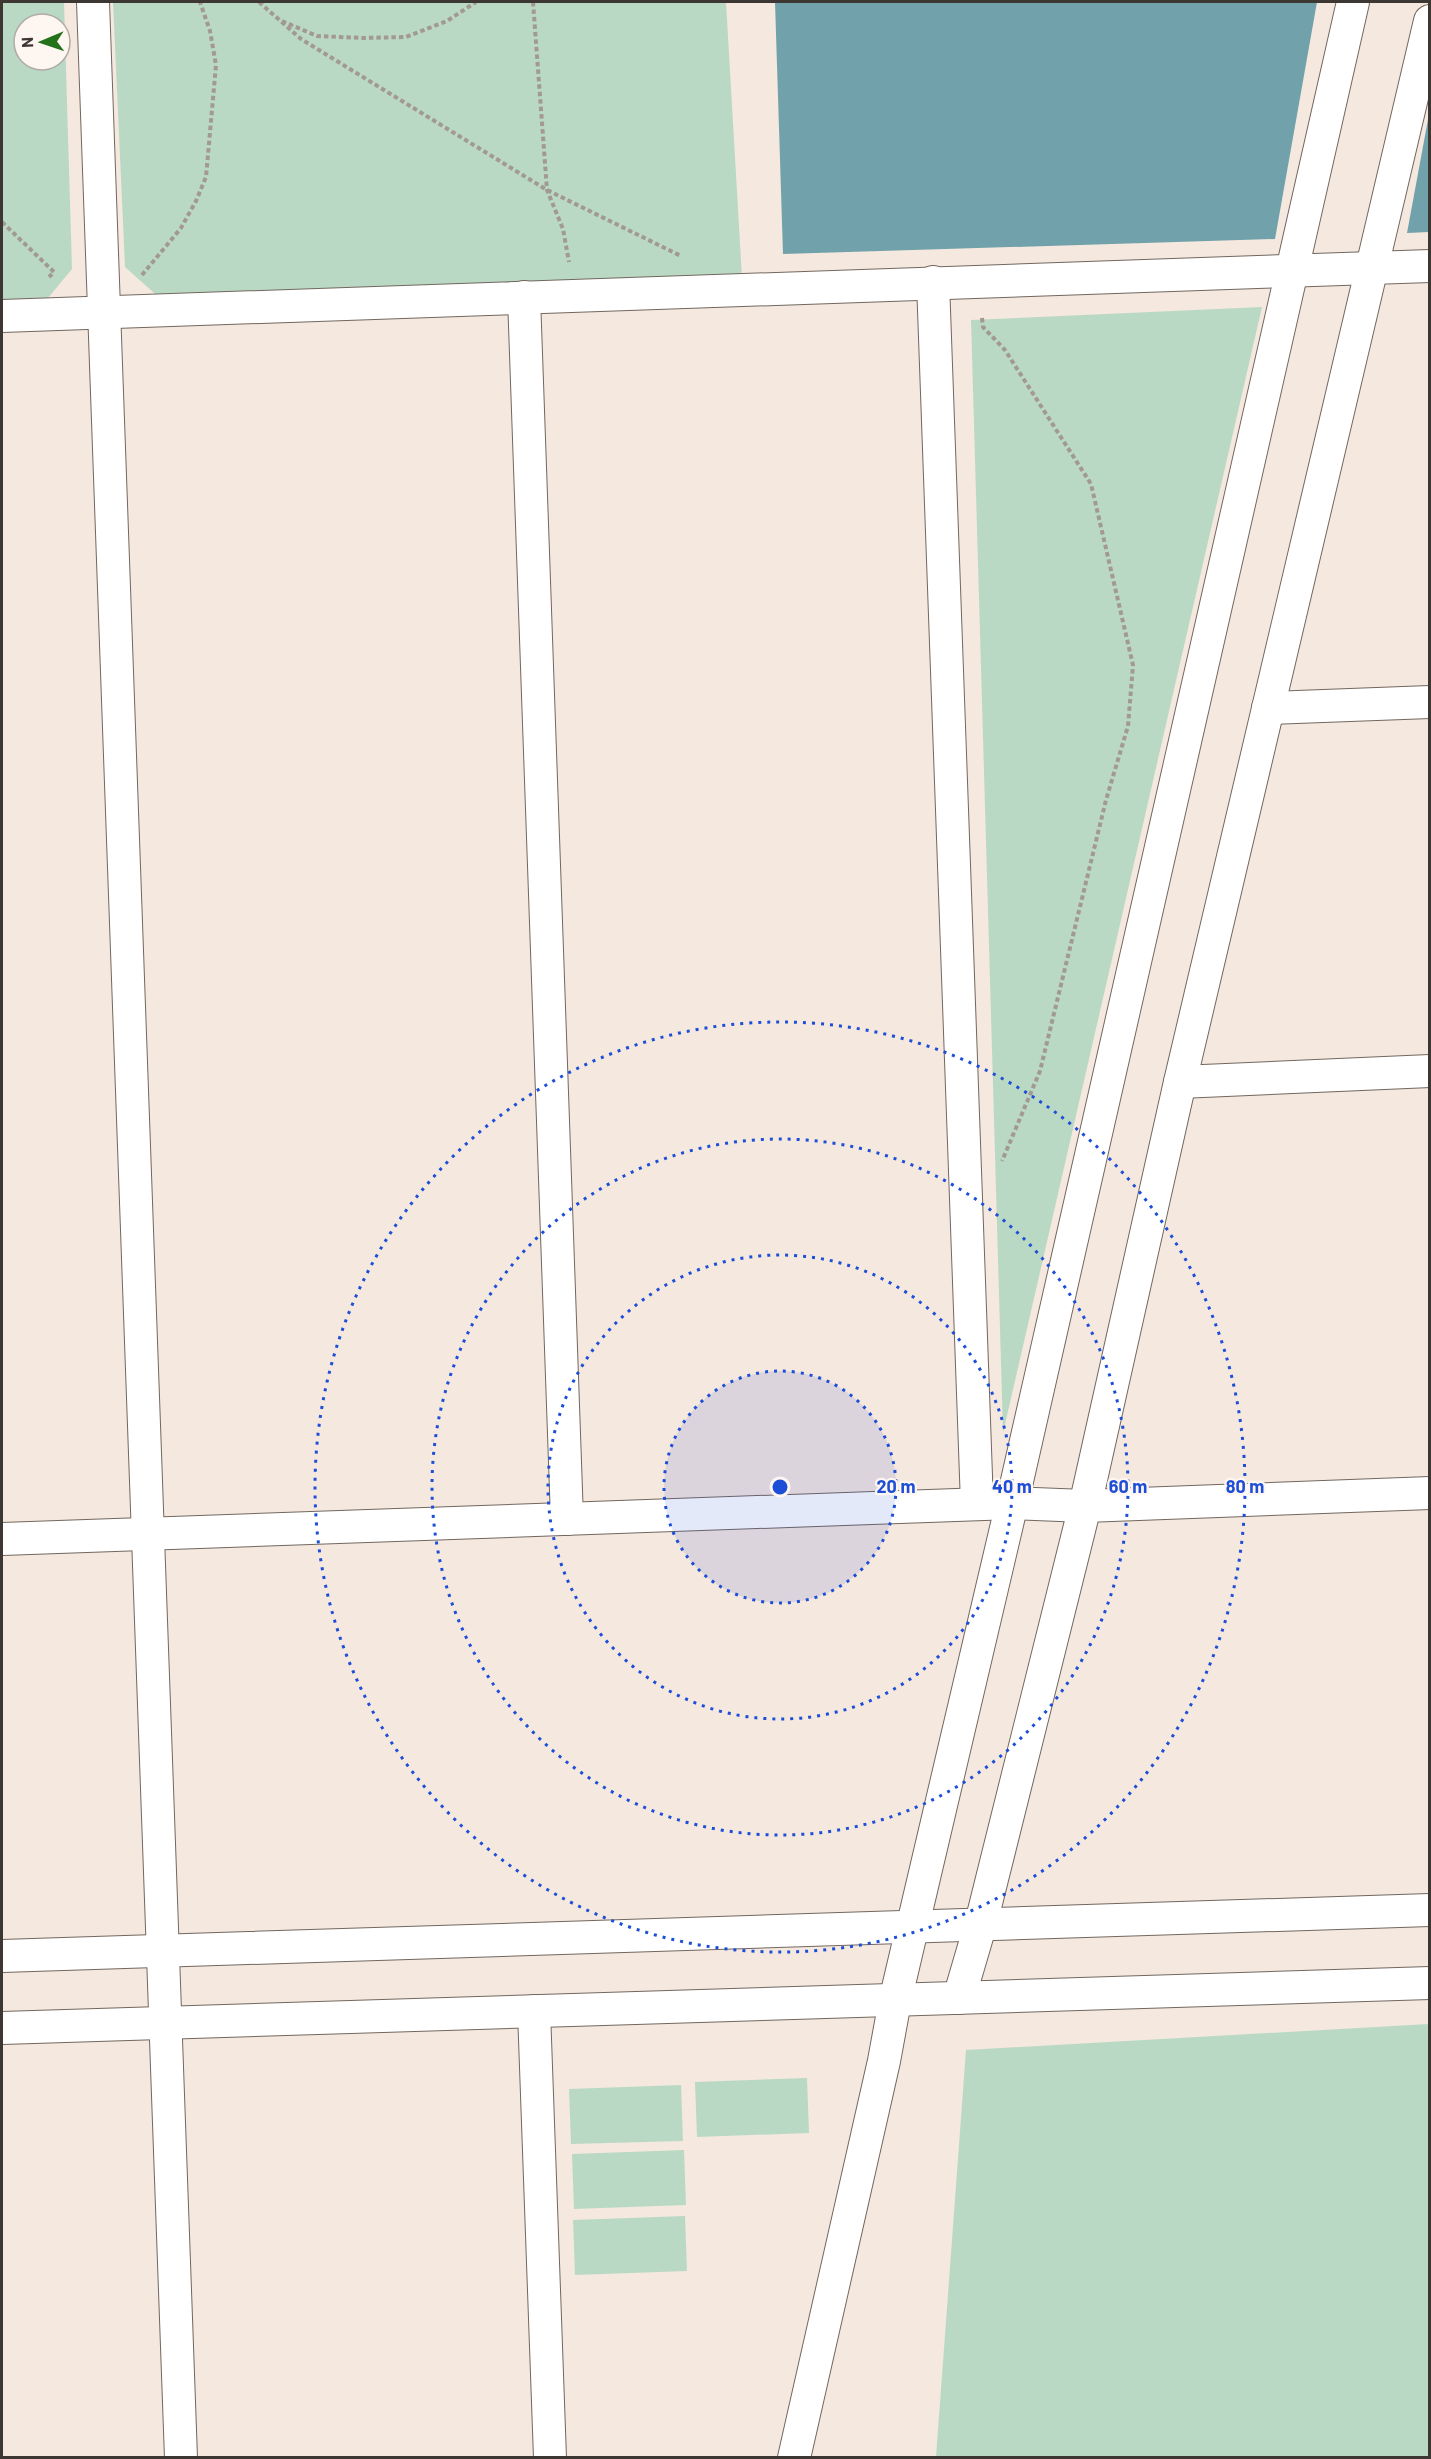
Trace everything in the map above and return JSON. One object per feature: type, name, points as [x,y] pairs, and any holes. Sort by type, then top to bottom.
[{"type":"street","points":[[93,2],[181,2457]]},
{"type":"street","points":[[794,2457],[884,2061],[895,2001],[1012,1503],[1353,2]]},
{"type":"street","points":[[959,1998],[981,1923],[1085,1506],[1180,1082],[1430,21]]},
{"type":"street","points":[[2,316],[1430,266]]},
{"type":"street","points":[[933,282],[977,1504]]},
{"type":"street","points":[[524,297],[567,1519]]},
{"type":"street","points":[[1268,708],[1430,702]]},
{"type":"street","points":[[1180,1082],[1430,1071]]},
{"type":"street","points":[[2,1539],[977,1504],[1085,1506],[1430,1493]]},
{"type":"street","points":[[2,1956],[1430,1910]]},
{"type":"street","points":[[2,2028],[1430,1983]]},
{"type":"street","points":[[534,2010],[550,2457]]},
{"type":"path","points":[[104,312],[147,270],[181,228],[206,177],[216,65],[210,31],[200,2]]},
{"type":"path","points":[[259,2],[301,39],[547,190],[682,256]]},
{"type":"path","points":[[277,19],[317,36],[406,37],[447,21],[476,2]]},
{"type":"path","points":[[533,2],[547,190],[563,230],[574,295]]},
{"type":"path","points":[[2,222],[54,272]]},
{"type":"path","points":[[977,281],[983,327],[1005,350],[1091,484],[1133,665],[1128,726],[1106,800],[1040,1071],[1000,1166]]},
{"type":"green space","points":[[2,2],[64,2],[64,12],[12,12],[12,72],[66,72],[72,269],[48,298],[2,300]]},
{"type":"green space","points":[[113,2],[726,2],[742,278],[162,300],[125,267]]},
{"type":"green space","points":[[1262,307],[1003,1433],[971,320]]},
{"type":"green space","points":[[1429,2024],[1429,2457],[936,2457],[966,2050]]},
{"type":"green space","points":[[807,2078],[809,2133],[697,2137],[695,2082]]},
{"type":"green space","points":[[681,2085],[683,2141],[571,2144],[569,2089]]},
{"type":"green space","points":[[684,2150],[686,2205],[574,2209],[572,2154]]},
{"type":"green space","points":[[685,2216],[687,2271],[575,2275],[573,2220]]},
{"type":"water","points":[[775,2],[1317,2],[1275,239],[783,254]]},
{"type":"water","points":[[1429,114],[1429,232],[1407,233]]}]
